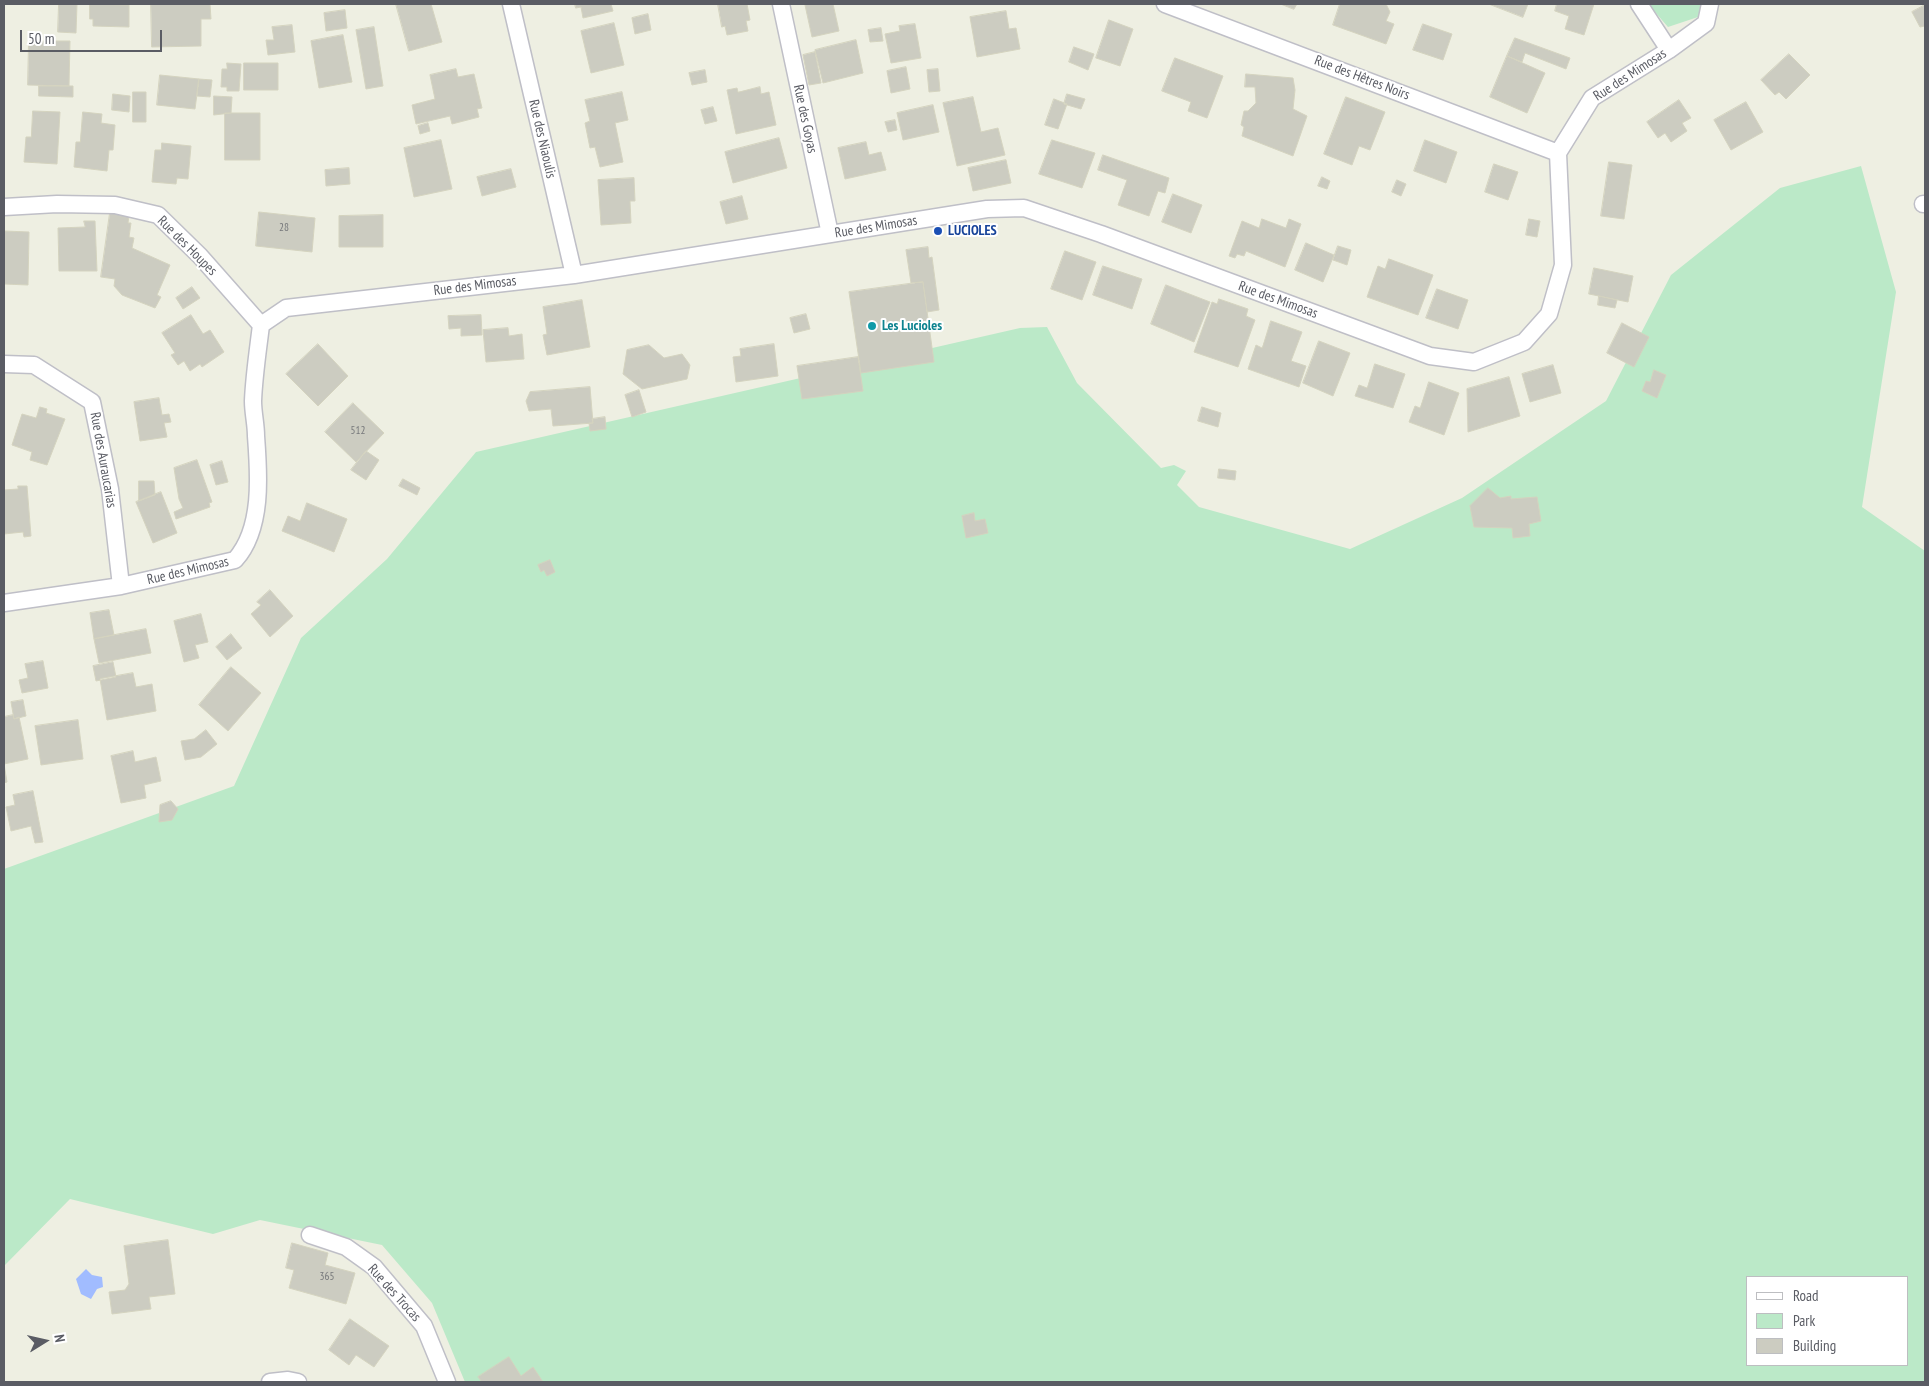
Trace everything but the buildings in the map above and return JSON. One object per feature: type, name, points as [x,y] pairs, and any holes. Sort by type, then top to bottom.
[{"type":"street","name":"Rue des Niaoulis","points":[[511,4],[574,275]]},
{"type":"street","name":"Rue des Goyas","points":[[781,4],[830,234]]},
{"type":"street","name":"Rue des Hêtres Noirs","points":[[1165,4],[1558,153]]},
{"type":"street","points":[[1639,4],[1669,50]]},
{"type":"street","name":"Rue des Mimosas","points":[[4,603],[121,586],[235,560],[245,550],[251,534],[256,501],[256,436],[253,403],[261,325],[286,308],[574,275],[987,209],[1024,208],[1102,234],[1430,356],[1474,362],[1524,342],[1550,314],[1563,265],[1558,153],[1592,98],[1669,50],[1706,23],[1710,4]]},
{"type":"street","name":"Rue des Houpes","points":[[4,207],[57,204],[115,205],[158,215],[200,256],[261,325]]},
{"type":"street","name":"Rue des Auraucarias","points":[[4,364],[34,365],[92,402],[110,489],[121,586]]},
{"type":"street","name":"Rue des Trocas","points":[[310,1235],[346,1247],[374,1268],[424,1326],[447,1382]]},
{"type":"street","points":[[270,1382],[288,1380],[298,1382]]},
{"type":"green space","points":[[1648,4],[1702,4],[1698,17],[1668,27]]},
{"type":"green space","points":[[1861,166],[1896,292],[1862,507],[1925,551],[1925,1382],[465,1382],[432,1303],[382,1245],[260,1220],[213,1234],[70,1199],[4,1266],[4,869],[234,786],[301,638],[387,559],[476,452],[1020,328],[1047,327],[1077,383],[1161,468],[1174,465],[1186,471],[1177,485],[1199,507],[1350,549],[1462,498],[1606,401],[1671,275],[1780,188]]},
{"type":"water","points":[[86,1269],[92,1275],[102,1277],[103,1287],[97,1289],[91,1299],[81,1294],[76,1279]]},
{"type":"place","name":"LUCIOLES","points":[[938,231]]},
{"type":"place","name":"Les Lucioles","points":[[872,326]]}]
